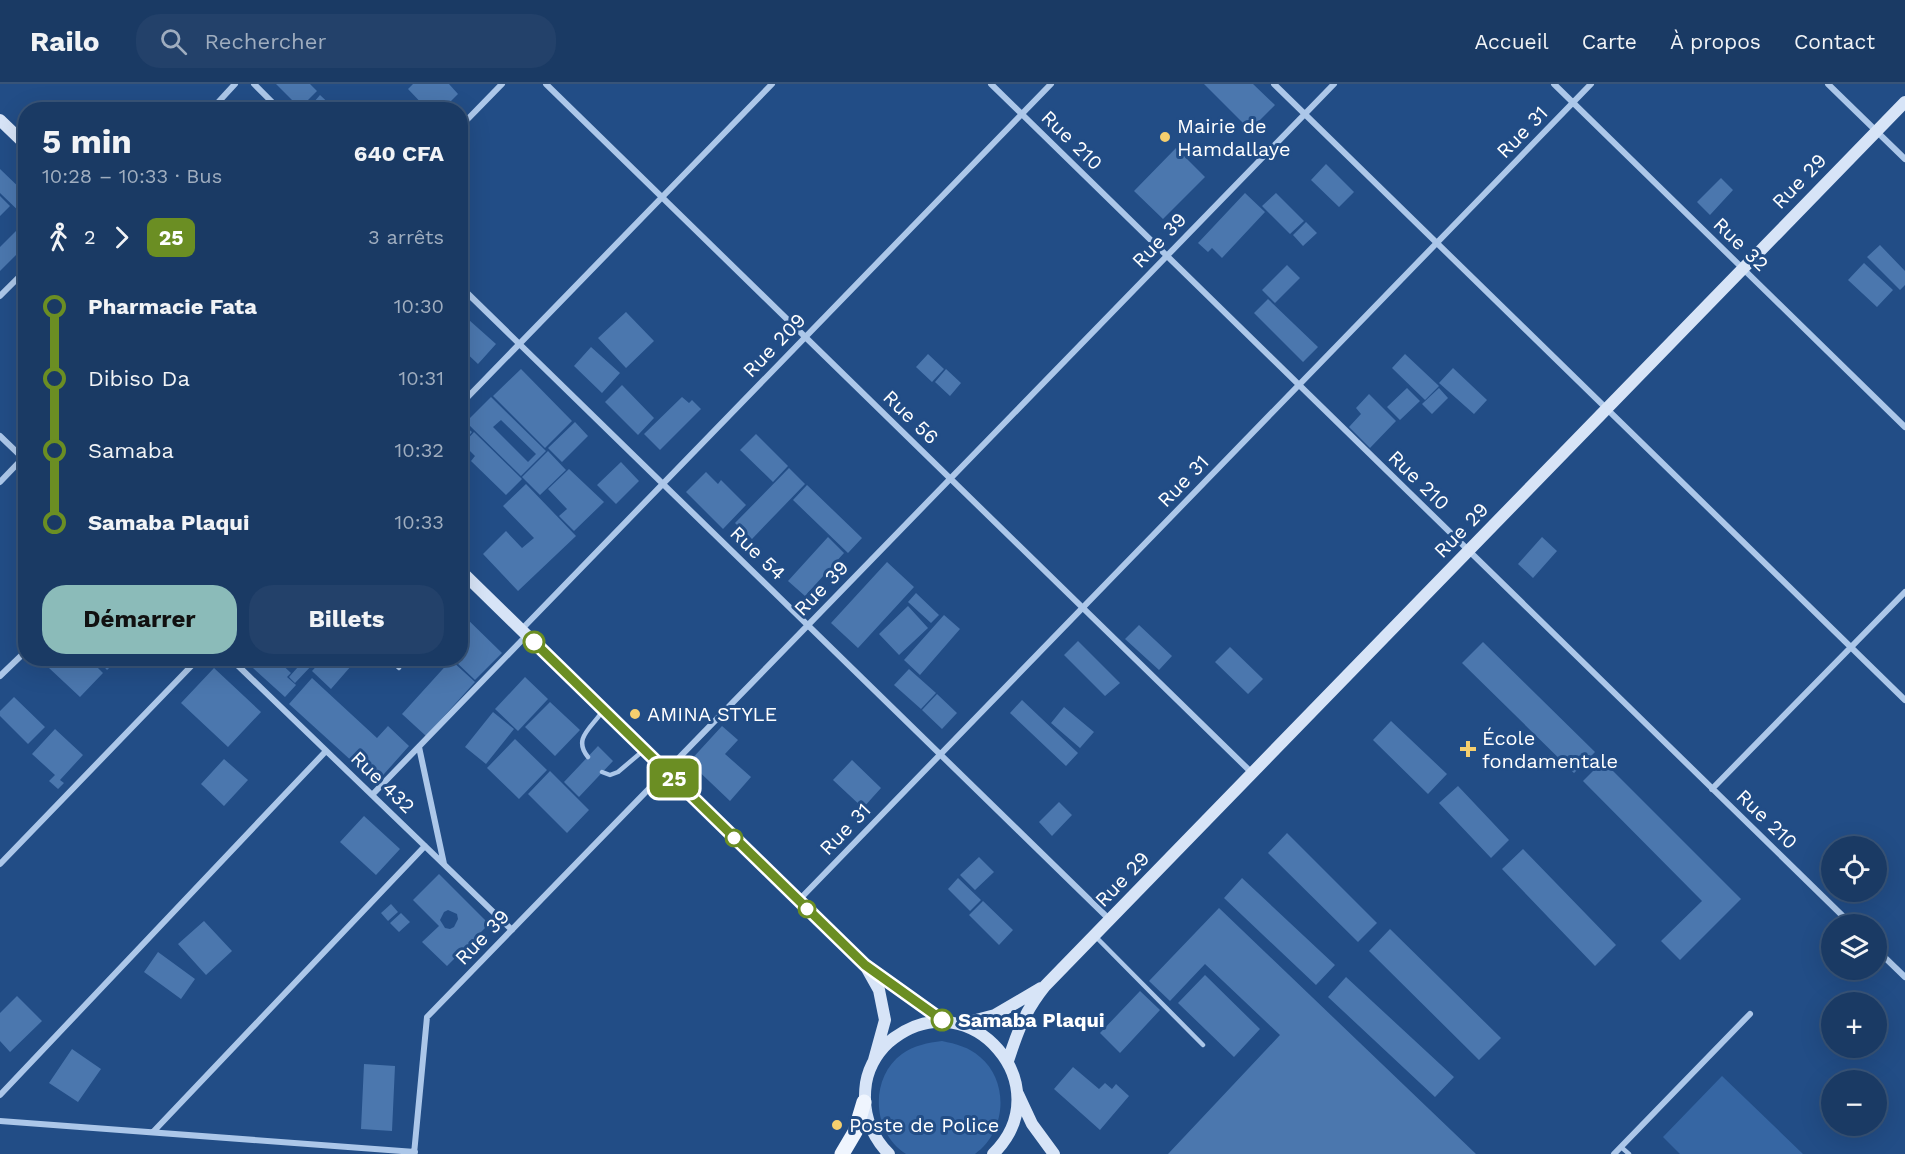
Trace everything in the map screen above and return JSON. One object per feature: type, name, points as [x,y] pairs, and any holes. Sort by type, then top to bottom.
[{"type":"main road","name":"Rue 29","points":[[1008,1061],[1029,1007],[1045,986],[1905,102]]},
{"type":"main road","points":[[0,120],[18,137]]},
{"type":"main road","points":[[468,578],[865,965],[944,1021]]},
{"type":"main road","points":[[842,1154],[855,1132],[864,1102],[866,1080],[885,1020],[879,990],[865,965]]},
{"type":"main road","name":"Rue 29","points":[[961,1024],[995,1015],[1045,986]]},
{"type":"main road","points":[[874,1060],[887,1043],[904,1031],[923,1023],[944,1021],[961,1024],[988,1038],[1008,1061],[1015,1077],[1018,1094],[1032,1124],[1054,1154]]},
{"type":"main road","points":[[993,1154],[1003,1144],[1015,1121],[1018,1094]]},
{"type":"main road","points":[[864,1102],[869,1124],[879,1144],[889,1154]]},
{"type":"street","points":[[218,102],[235,84]]},
{"type":"street","points":[[254,84],[272,102]]},
{"type":"street","points":[[468,119],[502,84]]},
{"type":"street","name":"Rue 56","points":[[546,84],[1252,773]]},
{"type":"street","points":[[468,397],[772,84]]},
{"type":"street","name":"Rue 210","points":[[991,84],[1841,914]]},
{"type":"street","name":"Rue 209","points":[[372,795],[663,484],[1051,84]]},
{"type":"street","points":[[1274,84],[1905,700]]},
{"type":"street","name":"Rue 39","points":[[415,1153],[427,1017],[1334,84]]},
{"type":"street","name":"Rue 32","points":[[1554,84],[1905,427]]},
{"type":"street","name":"Rue 31","points":[[799,900],[1591,84]]},
{"type":"street","points":[[1828,84],[1905,159]]},
{"type":"street","points":[[0,296],[18,278]]},
{"type":"street","name":"Rue 54","points":[[468,294],[1109,920]]},
{"type":"street","points":[[0,436],[18,453]]},
{"type":"street","points":[[0,482],[18,465]]},
{"type":"street","points":[[1712,789],[1905,592]]},
{"type":"street","points":[[0,676],[18,659]]},
{"type":"street","points":[[0,864],[191,666]]},
{"type":"street","name":"Rue 432","points":[[239,666],[512,930]]},
{"type":"street","points":[[419,747],[444,865]]},
{"type":"street","points":[[0,1095],[326,751]]},
{"type":"street","points":[[153,1132],[425,846]]},
{"type":"street","points":[[1887,960],[1905,977]]},
{"type":"street","points":[[1614,1154],[1750,1014]]},
{"type":"street","points":[[0,1121],[415,1153]]},
{"type":"lane","points":[[588,757],[581,748],[580,741],[603,710]]},
{"type":"lane","points":[[602,772],[610,775],[618,772],[644,750]]},
{"type":"lane","points":[[1094,935],[1203,1045]]},
{"type":"lane","points":[[1621,1147],[1629,1154]]},
{"type":"shaded area","points":[[942,1041],[971,1051],[990,1067],[1000,1093],[998,1120],[985,1145],[975,1154],[906,1154],[886,1133],[881,1119],[880,1091],[884,1077],[891,1064],[911,1048]]},
{"type":"shaded area","points":[[1722,1076],[1803,1154],[1680,1154],[1663,1137]]},
{"type":"building","points":[[276,84],[310,84],[317,91],[306,102],[294,102]]},
{"type":"building","points":[[413,84],[449,84],[458,94],[450,102],[420,102],[408,89]]},
{"type":"building","points":[[1204,84],[1253,84],[1275,105],[1250,130]]},
{"type":"building","points":[[320,95],[327,102],[314,102]]},
{"type":"building","points":[[1176,148],[1205,177],[1163,219],[1134,191]]},
{"type":"building","points":[[1326,164],[1354,192],[1339,207],[1311,180]]},
{"type":"building","points":[[0,169],[18,186],[18,210],[0,193]]},
{"type":"building","points":[[1721,178],[1733,190],[1710,215],[1697,202]]},
{"type":"building","points":[[1245,193],[1265,212],[1222,258],[1212,248],[1208,252],[1198,243]]},
{"type":"building","points":[[1276,193],[1304,221],[1290,234],[1262,206]]},
{"type":"building","points":[[0,196],[10,206],[0,216]]},
{"type":"building","points":[[1306,222],[1317,233],[1303,246],[1293,235]]},
{"type":"building","points":[[18,229],[18,253],[0,271],[0,247]]},
{"type":"building","points":[[1880,245],[1905,271],[1905,285],[1900,290],[1867,257]]},
{"type":"building","points":[[1864,263],[1893,290],[1877,307],[1848,280]]},
{"type":"building","points":[[1287,265],[1300,278],[1275,303],[1262,290]]},
{"type":"building","points":[[1268,299],[1318,347],[1303,362],[1254,313]]},
{"type":"building","points":[[626,312],[654,341],[626,368],[598,338]]},
{"type":"building","points":[[468,319],[496,344],[478,364],[468,355]]},
{"type":"building","points":[[591,347],[620,373],[602,393],[574,366]]},
{"type":"building","points":[[928,354],[944,369],[932,382],[916,367]]},
{"type":"building","points":[[1405,354],[1439,386],[1425,400],[1392,368]]},
{"type":"building","points":[[1453,368],[1487,400],[1474,414],[1439,383]]},
{"type":"building","points":[[521,369],[572,421],[545,448],[493,396]]},
{"type":"building","points":[[946,369],[961,383],[950,396],[935,382]]},
{"type":"building","points":[[622,385],[654,418],[638,435],[605,402]]},
{"type":"building","points":[[1407,388],[1420,401],[1400,420],[1387,407]]},
{"type":"building","points":[[1439,388],[1448,398],[1432,414],[1422,404]]},
{"type":"building","points":[[1369,394],[1396,421],[1370,448],[1349,427],[1361,414],[1356,408]]},
{"type":"building","points":[[491,397],[546,451],[521,476],[468,424],[468,420]],"holes":[[[501,420],[536,454],[528,462],[493,427]]]},
{"type":"building","points":[[682,397],[689,403],[692,400],[701,409],[660,450],[644,434]]},
{"type":"building","points":[[575,422],[588,436],[562,462],[548,448]]},
{"type":"building","points":[[474,432],[522,479],[506,495],[471,461],[475,456],[468,449],[468,439]]},
{"type":"building","points":[[756,434],[788,466],[773,482],[740,450]]},
{"type":"building","points":[[548,451],[566,470],[540,495],[522,477]]},
{"type":"building","points":[[621,462],[639,481],[616,504],[597,485]]},
{"type":"building","points":[[789,468],[805,484],[752,539],[735,523]]},
{"type":"building","points":[[569,469],[604,502],[574,531],[559,516],[567,509],[548,489]]},
{"type":"building","points":[[706,472],[718,484],[721,480],[746,505],[723,529],[686,492]]},
{"type":"building","points":[[526,484],[576,536],[518,591],[483,554],[506,531],[522,548],[534,538],[503,506]]},
{"type":"building","points":[[807,485],[862,538],[848,553],[793,500]]},
{"type":"building","points":[[828,537],[844,553],[805,596],[788,581]]},
{"type":"building","points":[[1542,537],[1557,551],[1533,578],[1518,564]]},
{"type":"building","points":[[887,562],[914,587],[858,648],[831,623]]},
{"type":"building","points":[[916,593],[939,615],[931,623],[908,602]]},
{"type":"building","points":[[908,606],[928,628],[899,655],[879,634]]},
{"type":"building","points":[[944,615],[960,629],[920,675],[904,660]]},
{"type":"building","points":[[468,620],[502,653],[475,680],[460,666],[468,666]]},
{"type":"building","points":[[1139,625],[1172,656],[1159,670],[1125,639]]},
{"type":"building","points":[[1078,641],[1120,683],[1105,696],[1064,655]]},
{"type":"building","points":[[1483,642],[1595,752],[1574,773],[1462,663]]},
{"type":"building","points":[[1230,647],[1263,679],[1248,694],[1215,662]]},
{"type":"building","points":[[51,666],[96,666],[103,673],[80,697],[49,668]]},
{"type":"building","points":[[251,666],[284,666],[291,673],[287,677],[296,685],[285,697]]},
{"type":"building","points":[[311,666],[295,683],[289,677],[298,667]]},
{"type":"building","points":[[317,666],[351,666],[331,689],[312,671]]},
{"type":"building","points":[[446,666],[458,666],[475,682],[426,736],[402,714]]},
{"type":"building","points":[[214,668],[261,712],[228,747],[181,703]]},
{"type":"building","points":[[909,669],[936,693],[921,709],[894,685]]},
{"type":"building","points":[[525,677],[548,699],[518,731],[495,709]]},
{"type":"building","points":[[312,678],[377,738],[388,726],[409,746],[376,783],[289,704]]},
{"type":"building","points":[[937,694],[957,713],[942,729],[922,710]]},
{"type":"building","points":[[14,697],[45,727],[28,744],[0,716],[0,711]]},
{"type":"building","points":[[1022,700],[1078,753],[1066,766],[1010,713]]},
{"type":"building","points":[[550,702],[580,730],[555,756],[525,727]]},
{"type":"building","points":[[1064,707],[1094,732],[1080,748],[1051,723]]},
{"type":"building","points":[[493,712],[514,729],[486,764],[465,747]]},
{"type":"building","points":[[1391,721],[1447,774],[1428,794],[1373,740]]},
{"type":"building","points":[[722,726],[738,740],[725,754],[751,777],[730,801],[689,762]]},
{"type":"building","points":[[55,729],[83,755],[60,780],[64,783],[58,789],[49,781],[55,775],[32,754]]},
{"type":"building","points":[[515,739],[547,770],[519,799],[487,768]]},
{"type":"building","points":[[598,746],[613,761],[579,797],[564,782]]},
{"type":"building","points":[[224,759],[248,780],[224,806],[201,784]]},
{"type":"building","points":[[852,760],[881,788],[863,808],[833,780]]},
{"type":"building","points":[[1603,761],[1741,899],[1680,960],[1661,941],[1702,901],[1583,781]]},
{"type":"building","points":[[550,771],[589,810],[567,833],[528,794]]},
{"type":"building","points":[[1458,786],[1509,840],[1491,858],[1439,803]]},
{"type":"building","points":[[1059,802],[1072,815],[1052,836],[1039,822]]},
{"type":"building","points":[[364,816],[400,849],[376,875],[340,842]]},
{"type":"building","points":[[1287,833],[1377,923],[1358,942],[1268,853]]},
{"type":"building","points":[[1523,849],[1616,945],[1595,966],[1502,869]]},
{"type":"building","points":[[979,857],[994,872],[975,890],[960,875]]},
{"type":"building","points":[[439,874],[489,924],[447,966],[422,942],[439,926],[413,900]],"holes":[[[448,910],[457,914],[458,919],[454,927],[445,928],[440,920],[444,912]]]},
{"type":"building","points":[[958,878],[981,900],[970,911],[948,889]]},
{"type":"building","points":[[1242,878],[1335,965],[1316,985],[1224,898]]},
{"type":"building","points":[[983,901],[1013,930],[999,945],[969,915]]},
{"type":"building","points":[[391,904],[398,912],[388,921],[381,913]]},
{"type":"building","points":[[1219,908],[1476,1154],[1168,1154],[1280,1035],[1205,964],[1170,1001],[1149,981]]},
{"type":"building","points":[[401,913],[410,922],[399,932],[390,923]]},
{"type":"building","points":[[204,921],[232,951],[206,975],[178,944]]},
{"type":"building","points":[[1390,929],[1501,1038],[1479,1060],[1369,951]]},
{"type":"building","points":[[158,952],[195,979],[181,999],[144,972]]},
{"type":"building","points":[[1205,975],[1260,1029],[1234,1057],[1178,1003]]},
{"type":"building","points":[[1346,977],[1454,1077],[1435,1097],[1328,997]]},
{"type":"building","points":[[1140,991],[1160,1010],[1120,1053],[1100,1033]]},
{"type":"building","points":[[17,996],[42,1021],[10,1052],[0,1041],[0,1013]]},
{"type":"building","points":[[72,1049],[101,1069],[78,1102],[49,1083]]},
{"type":"building","points":[[364,1064],[395,1066],[392,1131],[361,1129]]},
{"type":"building","points":[[1073,1067],[1099,1089],[1105,1083],[1112,1089],[1116,1084],[1129,1096],[1100,1130],[1054,1089]]},
{"type":"bus line","name":"25","points":[[534,642],[865,965],[942,1020]]},
{"type":"place","name":"Mairie de Hamdallaye","points":[[1165,137]]},
{"type":"place","name":"AMINA STYLE","points":[[635,714]]},
{"type":"place","name":"École fondamentale","points":[[1468,749]]},
{"type":"place","name":"Samaba Plaqui","points":[[942,1020]]},
{"type":"place","name":"Poste de Police","points":[[837,1125]]}]
